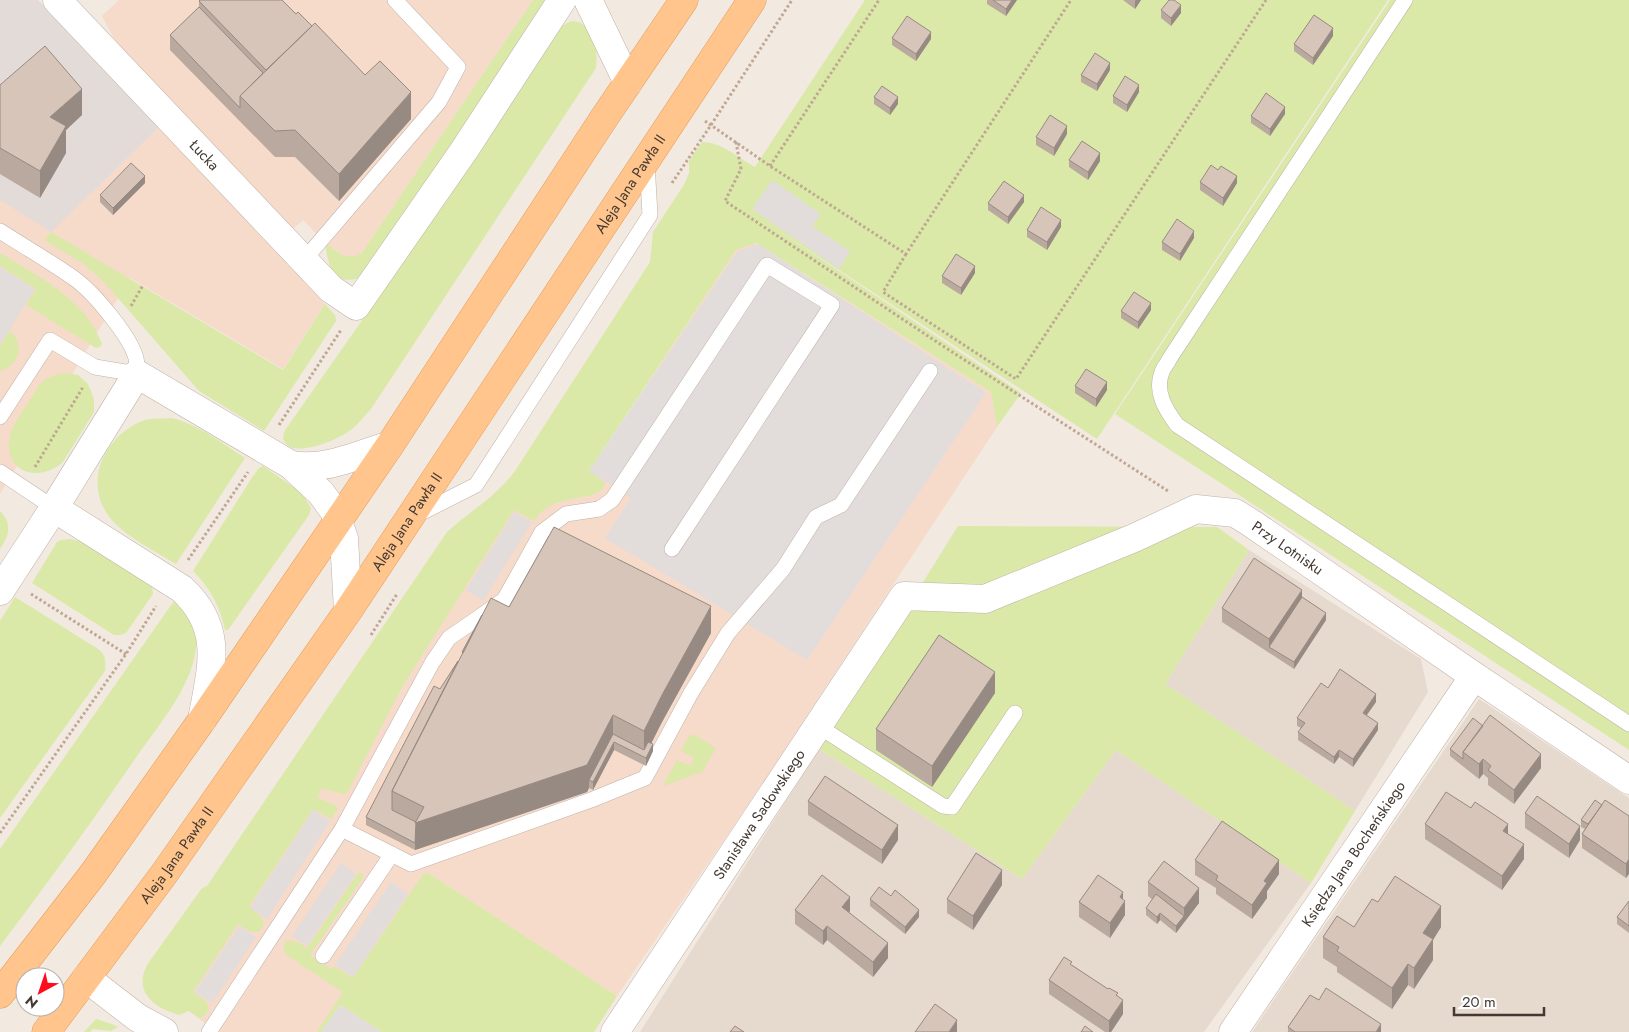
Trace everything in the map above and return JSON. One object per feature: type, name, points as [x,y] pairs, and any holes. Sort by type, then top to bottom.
[{"type":"main road","points":[[0,994],[93,874],[202,720],[390,446],[684,0]]},
{"type":"main road","name":"Aleja Jana Pawła II","points":[[46,1032],[164,874],[348,611],[752,0]]},
{"type":"street","name":"Łucka","points":[[57,0],[331,289],[356,306],[466,149],[562,0]]},
{"type":"street","points":[[588,0],[628,83]]},
{"type":"street","points":[[4,585],[137,374],[291,465],[328,500],[344,538],[348,611]]},
{"type":"street","points":[[291,465],[317,467],[390,446]]},
{"type":"street","points":[[54,508],[182,589],[195,601],[205,618],[211,637],[212,663],[202,720]]},
{"type":"street","name":"Stanisława Sadowskiego","points":[[615,1032],[904,596],[985,599],[1134,538],[1196,509]]},
{"type":"street","name":"Przy Lotnisku","points":[[1196,509],[1234,513],[1250,523],[1629,780]]},
{"type":"street","name":"Księdza Jana Bocheńskiego","points":[[1233,1032],[1474,676]]},
{"type":"street","points":[[86,978],[138,1018],[164,1032]]},
{"type":"lane","points":[[304,260],[439,102],[458,67],[395,0]]},
{"type":"lane","points":[[1405,0],[1170,358],[1161,373],[1159,391],[1166,410],[1177,425],[1629,724]]},
{"type":"lane","points":[[407,520],[476,485],[650,215],[647,158]]},
{"type":"lane","points":[[0,232],[77,280],[102,306],[131,346],[136,358],[137,374],[95,367],[50,340],[0,418]]},
{"type":"lane","points":[[209,1032],[342,829],[432,663],[446,641],[504,600],[542,532],[566,514],[598,509],[612,500],[767,265],[832,305],[672,549]]},
{"type":"lane","points":[[342,829],[411,864],[591,800],[646,778],[691,692],[728,633],[783,569],[816,517],[841,506],[930,371]]},
{"type":"lane","points":[[0,472],[54,508]]},
{"type":"lane","points":[[818,726],[943,806],[952,807],[1015,713]]},
{"type":"lane","points":[[323,956],[392,854]]},
{"type":"path","points":[[650,215],[792,0]]},
{"type":"path","points":[[770,166],[879,0]]},
{"type":"path","points":[[1071,0],[883,292],[1016,379],[1266,0]]},
{"type":"path","points":[[682,105],[770,166],[906,254]]},
{"type":"path","points":[[736,142],[741,169],[725,201],[946,348],[1196,509]]},
{"type":"path","points":[[119,328],[143,285]]},
{"type":"path","points":[[23,487],[95,367]]},
{"type":"path","points":[[4,585],[126,654]]},
{"type":"shaded area","points":[[0,0],[38,0],[159,127],[51,232],[0,200]]},
{"type":"shaded area","points":[[119,0],[533,0],[346,276],[328,260],[325,243],[303,220],[292,230],[118,46],[102,16]]},
{"type":"shaded area","points":[[159,127],[325,304],[283,369],[130,278],[0,494],[0,199],[51,231]]},
{"type":"shaded area","points":[[772,180],[821,214],[812,226],[850,251],[839,269],[752,209]]},
{"type":"shaded area","points":[[755,243],[991,392],[997,427],[750,802],[617,996],[428,873],[321,1032],[216,1032],[160,988],[502,497],[589,472],[736,250]]},
{"type":"shaded area","points":[[758,244],[986,393],[807,660],[605,538],[631,498],[589,471],[737,252]]},
{"type":"shaded area","points":[[0,267],[35,289],[0,345]]},
{"type":"shaded area","points":[[514,512],[532,522],[483,601],[466,590]]},
{"type":"shaded area","points":[[1249,550],[1421,659],[1428,692],[1355,811],[1165,684]]},
{"type":"shaded area","points":[[1479,699],[1629,798],[1629,1032],[1252,1032]]},
{"type":"shaded area","points":[[819,749],[1022,879],[1116,750],[1311,883],[1204,1032],[640,1032]]},
{"type":"shaded area","points":[[313,810],[330,821],[267,919],[250,908]]},
{"type":"shaded area","points":[[341,863],[356,874],[307,946],[292,936]]},
{"type":"shaded area","points":[[391,882],[408,894],[353,977],[335,965]]},
{"type":"shaded area","points":[[239,926],[256,937],[212,1003],[195,992]]},
{"type":"shaded area","points":[[340,1005],[382,1032],[321,1032]]},
{"type":"green space","points":[[533,0],[551,0],[360,278],[350,280],[337,277],[330,266],[325,243],[346,256],[361,254]]},
{"type":"green space","points":[[865,0],[1388,0],[1097,439],[764,221],[1021,393],[997,427],[991,392],[756,243],[736,250],[589,471],[605,483],[602,489],[595,494],[552,505],[542,511],[535,520],[514,510],[402,687],[347,793],[343,794],[321,788],[318,798],[335,805],[338,809],[331,819],[313,809],[249,907],[263,920],[262,928],[252,932],[238,924],[193,992],[206,1001],[209,1009],[204,1016],[199,1018],[189,1011],[179,1015],[161,1008],[148,998],[144,991],[143,975],[147,965],[202,888],[207,886],[447,532],[491,497],[515,471],[650,262],[653,232],[685,183],[689,173],[689,161],[702,142],[723,148],[755,167]]},
{"type":"green space","points":[[1390,0],[1629,0],[1629,750],[1115,414]]},
{"type":"green space","points":[[572,21],[586,26],[591,31],[596,45],[596,68],[371,409],[358,424],[344,435],[312,447],[290,447],[283,438],[284,432],[398,269],[559,27]]},
{"type":"green space","points":[[51,232],[283,370],[325,304],[335,315],[336,321],[264,431],[199,391],[104,282],[84,264],[44,240]]},
{"type":"green space","points":[[0,253],[45,280],[73,302],[95,328],[102,344],[100,347],[96,348],[26,305],[36,289],[0,266]]},
{"type":"green space","points":[[9,331],[17,342],[18,354],[12,365],[0,371],[0,346]]},
{"type":"green space","points":[[66,373],[78,375],[88,384],[94,399],[94,412],[63,462],[55,468],[37,473],[21,469],[15,464],[11,456],[9,445],[13,427],[41,383],[52,376]]},
{"type":"green space","points":[[172,418],[192,425],[245,458],[176,564],[138,541],[112,520],[100,498],[98,484],[99,470],[103,457],[120,435],[132,426],[145,420]]},
{"type":"green space","points":[[263,466],[302,493],[311,508],[309,515],[228,630],[225,630],[214,598],[193,571],[253,476]]},
{"type":"green space","points":[[0,511],[7,521],[8,530],[6,539],[0,549]]},
{"type":"green space","points":[[958,526],[1217,527],[1249,550],[1165,684],[1355,811],[1311,883],[1116,750],[1022,879],[819,749]]},
{"type":"green space","points":[[70,539],[83,542],[152,585],[153,594],[126,633],[114,635],[32,583],[57,542]]},
{"type":"green space","points":[[15,597],[101,651],[104,656],[105,671],[0,818],[0,621]]},
{"type":"green space","points":[[174,601],[191,621],[196,640],[193,662],[181,691],[173,706],[86,830],[0,946],[0,849]]},
{"type":"green space","points":[[693,734],[716,748],[702,772],[663,786],[677,760],[690,766],[694,758],[681,751],[688,738]]},
{"type":"green space","points":[[358,873],[362,873],[363,878],[310,955],[332,970],[334,966],[353,978],[423,874],[428,873],[617,996],[594,1032],[382,1032],[340,1005],[321,1032],[317,1032],[343,992],[291,958],[285,953],[283,948],[286,941],[289,941],[298,942],[307,948]]},
{"type":"green space","points":[[96,1019],[118,1027],[111,1031],[93,1029],[90,1032],[84,1032]]},
{"type":"building","points":[[200,0],[282,0],[312,26],[266,70]]},
{"type":"building","points":[[993,0],[1012,0],[1006,9]]},
{"type":"building","points":[[1169,0],[1174,0],[1181,5],[1171,18],[1161,10]]},
{"type":"building","points":[[199,7],[263,73],[240,96],[240,108],[170,35]]},
{"type":"building","points":[[1314,15],[1333,28],[1313,58],[1294,44]]},
{"type":"building","points":[[907,16],[931,32],[916,54],[892,38]]},
{"type":"building","points":[[315,23],[365,75],[380,61],[411,92],[339,174],[295,130],[275,131],[240,96]]},
{"type":"building","points":[[45,46],[82,89],[50,117],[66,126],[40,171],[0,148],[0,85]]},
{"type":"building","points":[[1095,53],[1110,63],[1097,84],[1081,75]]},
{"type":"building","points":[[1125,76],[1139,85],[1127,105],[1113,96]]},
{"type":"building","points":[[882,86],[898,97],[890,108],[874,97]]},
{"type":"building","points":[[1266,93],[1285,107],[1270,129],[1251,116]]},
{"type":"building","points":[[1050,115],[1067,126],[1054,148],[1036,137]]},
{"type":"building","points":[[1082,141],[1100,153],[1088,172],[1069,160]]},
{"type":"building","points":[[131,163],[145,176],[113,208],[100,195]]},
{"type":"building","points":[[1211,165],[1218,170],[1221,166],[1237,176],[1223,198],[1200,182]]},
{"type":"building","points":[[1004,181],[1024,195],[1008,217],[988,203]]},
{"type":"building","points":[[1041,207],[1061,220],[1047,242],[1027,230]]},
{"type":"building","points":[[1177,219],[1194,231],[1180,254],[1162,242]]},
{"type":"building","points":[[956,254],[975,266],[961,288],[942,276]]},
{"type":"building","points":[[1134,292],[1151,303],[1138,322],[1121,311]]},
{"type":"building","points":[[1086,369],[1107,382],[1096,399],[1075,386]]},
{"type":"building","points":[[554,527],[711,606],[644,731],[613,715],[587,765],[415,823],[424,807],[392,791],[491,598],[509,607]]},
{"type":"building","points":[[1254,558],[1302,590],[1269,639],[1222,608]]},
{"type":"building","points":[[1302,597],[1326,613],[1294,662],[1269,647]]},
{"type":"building","points":[[482,615],[463,653],[462,652]]},
{"type":"building","points":[[939,635],[995,672],[932,766],[876,729]]},
{"type":"building","points":[[458,661],[392,791],[392,810],[416,822],[415,843],[366,817],[434,686],[440,689]]},
{"type":"building","points":[[1340,669],[1376,694],[1363,713],[1378,723],[1353,759],[1339,750],[1334,757],[1298,732],[1305,723],[1297,718],[1321,683],[1328,688]]},
{"type":"building","points":[[1490,715],[1541,754],[1514,790],[1488,770],[1491,766],[1483,759],[1479,764],[1463,752]]},
{"type":"building","points":[[1473,718],[1483,726],[1463,752],[1463,759],[1450,749]]},
{"type":"building","points":[[613,734],[644,750],[648,742],[653,744],[646,758],[614,742],[593,782],[589,780]]},
{"type":"building","points":[[825,776],[898,825],[882,850],[808,801]]},
{"type":"building","points":[[1446,792],[1471,808],[1475,802],[1508,824],[1503,831],[1524,844],[1502,876],[1425,824]]},
{"type":"building","points":[[1537,796],[1580,826],[1569,844],[1525,813]]},
{"type":"building","points":[[1595,800],[1602,805],[1588,824],[1581,820]]},
{"type":"building","points":[[1605,800],[1629,816],[1629,859],[1626,864],[1582,834]]},
{"type":"building","points":[[1222,821],[1279,860],[1264,881],[1267,883],[1252,905],[1216,880],[1218,876],[1195,860]]},
{"type":"building","points":[[976,853],[1002,870],[973,916],[947,899]]},
{"type":"building","points":[[1164,861],[1199,888],[1184,908],[1148,882]]},
{"type":"building","points":[[822,875],[850,897],[842,907],[888,943],[873,962],[827,926],[823,931],[795,910]]},
{"type":"building","points":[[1098,875],[1123,892],[1120,897],[1125,901],[1110,923],[1079,902]]},
{"type":"building","points":[[1395,876],[1441,906],[1423,933],[1433,939],[1414,968],[1408,964],[1392,988],[1337,951],[1339,947],[1323,937],[1337,916],[1354,927],[1372,899],[1378,902]]},
{"type":"building","points":[[879,887],[891,896],[895,890],[919,910],[905,927],[870,899]]},
{"type":"building","points":[[1156,894],[1184,916],[1176,926],[1160,913],[1157,917],[1146,908]]},
{"type":"building","points":[[1629,901],[1629,926],[1617,917]]},
{"type":"building","points":[[1064,957],[1072,962],[1070,964],[1108,989],[1118,993],[1116,995],[1123,1000],[1109,1021],[1049,980]]},
{"type":"building","points":[[1326,988],[1381,1024],[1376,1032],[1295,1032],[1288,1027],[1310,995],[1319,1000]]},
{"type":"building","points":[[935,1004],[957,1020],[949,1032],[915,1032]]},
{"type":"building","points":[[735,1026],[744,1032],[730,1032]]},
{"type":"building","points":[[1085,1026],[1093,1032],[1081,1032]]}]
